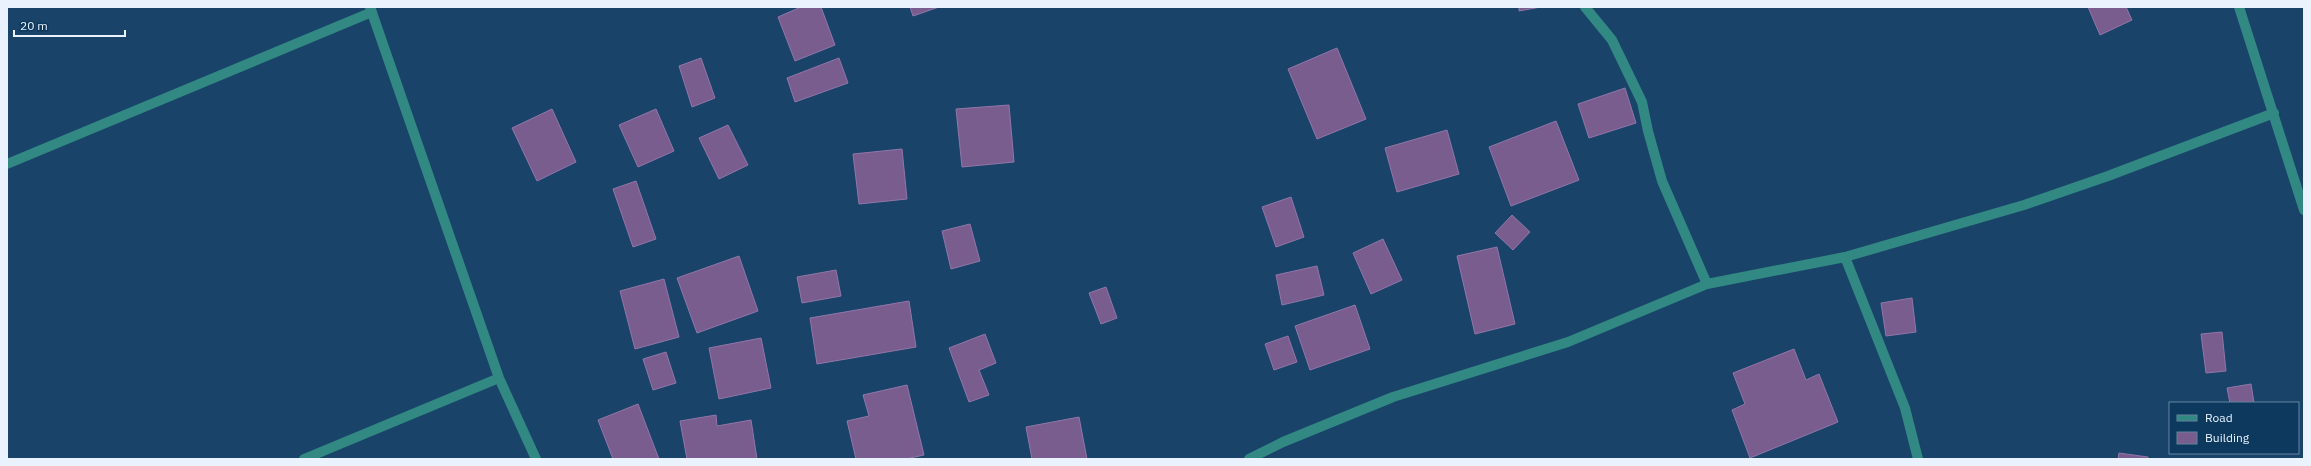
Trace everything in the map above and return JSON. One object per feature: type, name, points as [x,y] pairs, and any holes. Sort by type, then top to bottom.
[{"type":"street","points":[[1585,7],[1612,40],[1642,102],[1648,131],[1662,181],[1707,284]]},
{"type":"street","points":[[2239,7],[2304,210]]},
{"type":"street","points":[[7,164],[371,9],[499,378],[536,459]]},
{"type":"street","points":[[1249,459],[1283,442],[1393,398],[1568,342],[1707,284],[1845,257],[2031,202],[2108,176],[2274,113]]},
{"type":"street","points":[[1845,257],[1905,408],[1918,459]]},
{"type":"street","points":[[304,459],[499,378]]},
{"type":"building","points":[[801,7],[821,7],[835,45],[795,61],[778,17]]},
{"type":"building","points":[[910,7],[939,7],[913,16]]},
{"type":"building","points":[[1519,7],[1541,7],[1519,11]]},
{"type":"building","points":[[2088,7],[2126,7],[2132,20],[2100,35]]},
{"type":"building","points":[[1337,48],[1366,119],[1317,139],[1288,69]]},
{"type":"building","points":[[701,58],[715,98],[692,107],[679,66]]},
{"type":"building","points":[[839,58],[848,83],[795,102],[787,78]]},
{"type":"building","points":[[1625,88],[1636,123],[1589,138],[1578,104]]},
{"type":"building","points":[[1009,105],[1014,162],[962,167],[956,109]]},
{"type":"building","points":[[552,109],[576,162],[537,181],[512,128]]},
{"type":"building","points":[[656,109],[674,151],[638,167],[619,125]]},
{"type":"building","points":[[1556,121],[1579,180],[1511,206],[1489,147]]},
{"type":"building","points":[[728,125],[748,165],[719,179],[699,138]]},
{"type":"building","points":[[1447,130],[1459,174],[1397,192],[1385,148]]},
{"type":"building","points":[[902,149],[907,199],[859,204],[853,154]]},
{"type":"building","points":[[636,181],[656,239],[633,247],[613,189]]},
{"type":"building","points":[[1291,197],[1304,237],[1276,247],[1262,207]]},
{"type":"building","points":[[1512,215],[1530,232],[1513,250],[1495,233]]},
{"type":"building","points":[[970,224],[980,261],[951,269],[942,231]]},
{"type":"building","points":[[1383,239],[1402,280],[1371,294],[1353,253]]},
{"type":"building","points":[[1497,247],[1515,324],[1475,334],[1457,256]]},
{"type":"building","points":[[739,256],[758,311],[697,333],[677,278]]},
{"type":"building","points":[[1317,266],[1324,295],[1282,305],[1276,275]]},
{"type":"building","points":[[836,270],[841,296],[802,303],[797,277]]},
{"type":"building","points":[[664,279],[679,337],[635,349],[620,291]]},
{"type":"building","points":[[1106,287],[1117,318],[1101,324],[1089,293]]},
{"type":"building","points":[[1912,298],[1916,332],[1886,336],[1881,303]]},
{"type":"building","points":[[909,301],[916,347],[817,364],[810,318]]},
{"type":"building","points":[[1355,305],[1370,349],[1310,370],[1295,326]]},
{"type":"building","points":[[2222,332],[2226,371],[2206,373],[2201,334]]},
{"type":"building","points":[[985,334],[996,363],[979,370],[989,395],[969,402],[949,348]]},
{"type":"building","points":[[1288,336],[1297,362],[1274,370],[1265,344]]},
{"type":"building","points":[[761,338],[771,388],[719,399],[709,348]]},
{"type":"building","points":[[1794,349],[1806,380],[1819,374],[1838,422],[1750,458],[1732,410],[1745,404],[1733,373]]},
{"type":"building","points":[[666,352],[676,383],[653,390],[643,359]]},
{"type":"building","points":[[2251,384],[2254,402],[2230,402],[2227,388]]},
{"type":"building","points":[[907,385],[924,455],[906,459],[856,459],[847,421],[869,416],[863,395]]},
{"type":"building","points":[[638,404],[659,459],[613,459],[598,420]]},
{"type":"building","points":[[716,415],[717,426],[751,420],[757,459],[687,459],[680,421]]},
{"type":"building","points":[[1079,417],[1087,459],[1032,459],[1026,427]]},
{"type":"building","points":[[2119,453],[2148,457],[2148,459],[2118,459]]}]
